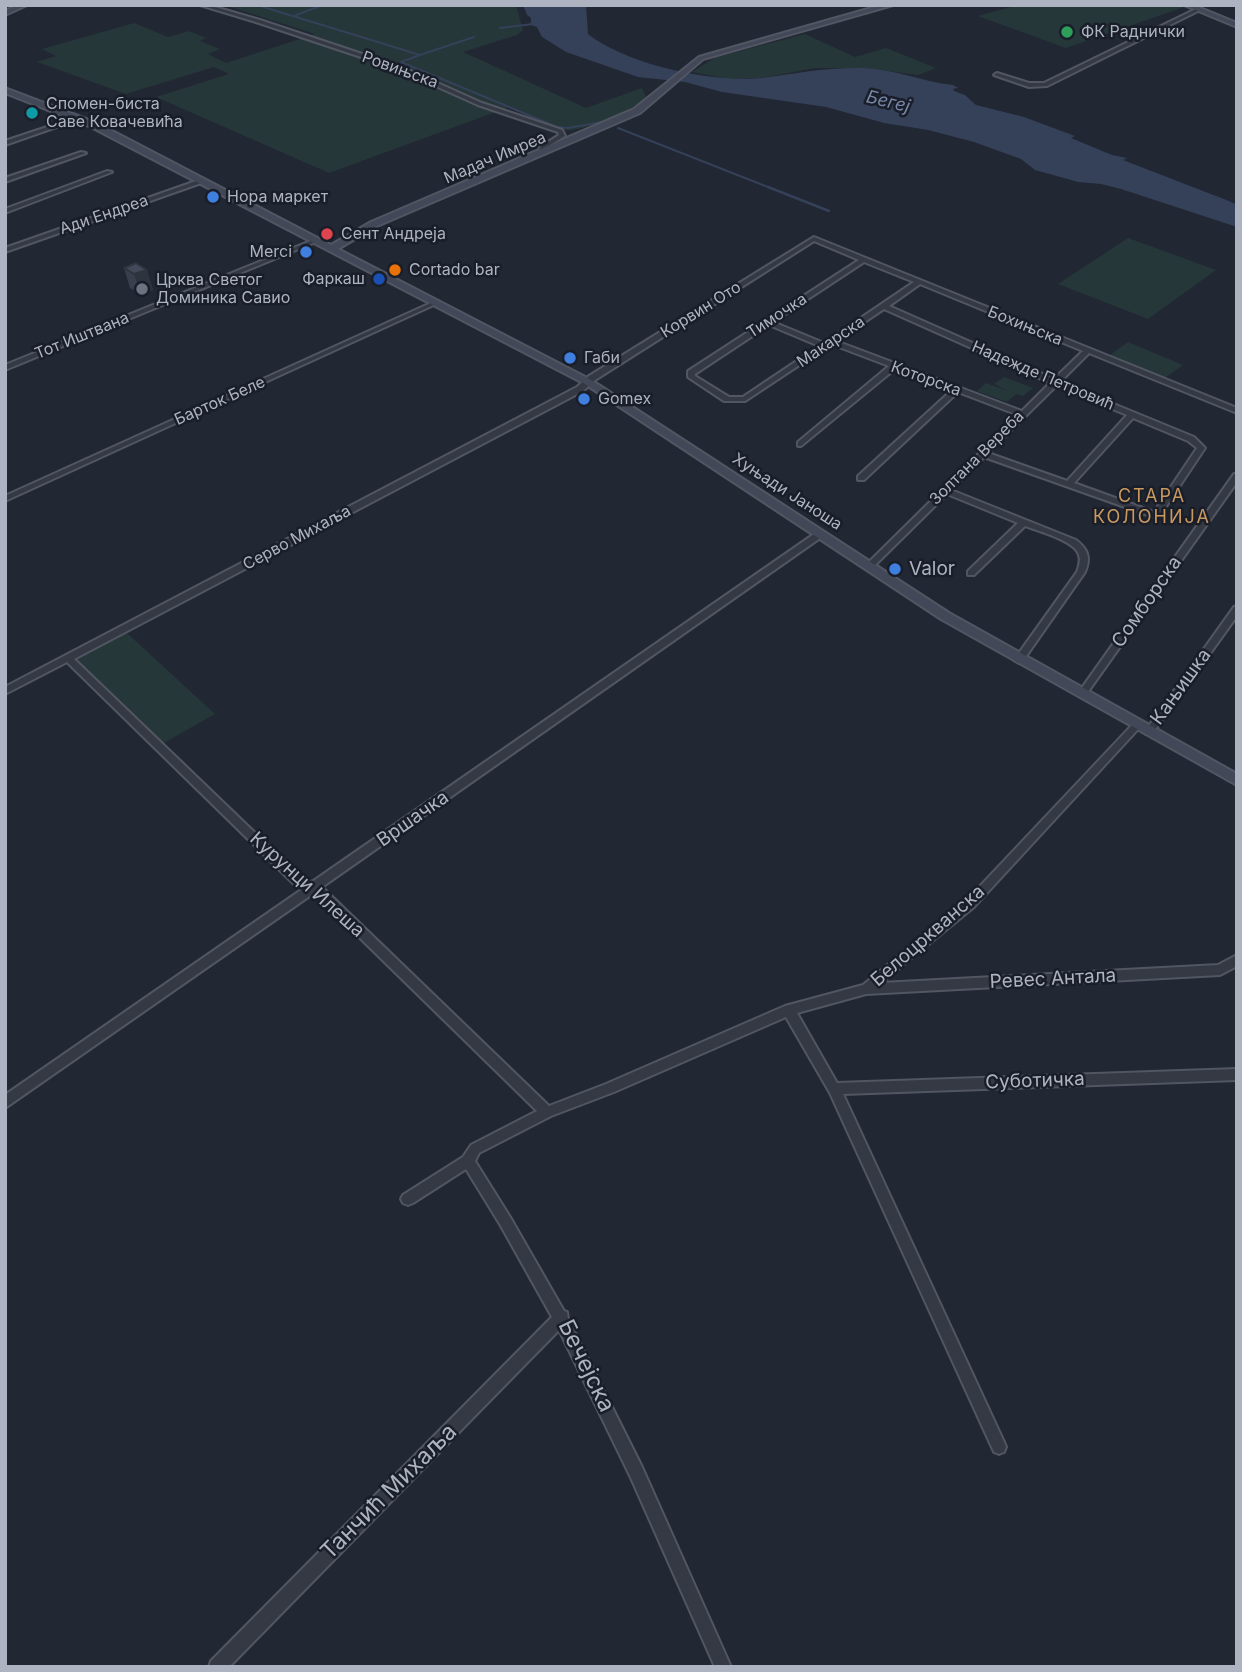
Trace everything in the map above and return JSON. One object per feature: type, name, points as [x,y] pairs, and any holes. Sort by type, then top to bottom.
[{"type":"street","points":[[5,13],[24,5]]},
{"type":"street","name":"Ровињска","points":[[202,5],[401,69],[480,104],[560,131],[562,136],[543,147],[541,149],[544,152]]},
{"type":"street","name":"Мадач Имреа","points":[[331,249],[374,224],[637,111],[686,67],[708,55],[890,5]]},
{"type":"street","points":[[1187,5],[1237,25]]},
{"type":"street","points":[[997,75],[1029,85],[1045,85],[1198,10]]},
{"type":"street","name":"Хуњади Јаноша","points":[[5,90],[79,118],[588,382],[869,566],[1019,660],[1237,780]]},
{"type":"street","points":[[5,143],[79,118]]},
{"type":"street","points":[[5,180],[83,153]]},
{"type":"street","points":[[5,211],[109,173]]},
{"type":"street","name":"Ади Ендреа","points":[[5,250],[202,181]]},
{"type":"street","points":[[5,200],[17,206]]},
{"type":"street","name":"Бохињска","points":[[814,239],[1237,411]]},
{"type":"street","name":"Корвин Ото","points":[[588,382],[814,239]]},
{"type":"street","name":"Тот Иштвана","points":[[5,368],[315,241]]},
{"type":"street","name":"Тимочка","points":[[742,400],[727,399],[694,379],[691,373],[864,260]]},
{"type":"street","name":"Макарска","points":[[742,400],[919,282]]},
{"type":"street","name":"Барток Беле","points":[[5,499],[435,303]]},
{"type":"street","name":"Надежде Петровић","points":[[884,306],[1054,382],[1191,439],[1201,448],[1156,515],[1069,484]]},
{"type":"street","name":"Которска","points":[[768,322],[1022,414]]},
{"type":"street","name":"Золтана Вереба","points":[[869,566],[1087,351]]},
{"type":"street","points":[[801,444],[893,367]]},
{"type":"street","name":"Серво Михаља","points":[[5,691],[588,382]]},
{"type":"street","points":[[861,478],[956,390]]},
{"type":"street","points":[[982,454],[1069,484],[1132,414]]},
{"type":"street","name":"Сомборска","points":[[1082,694],[1237,476]]},
{"type":"street","points":[[945,490],[1082,548],[1085,557],[1081,572],[1019,660]]},
{"type":"street","points":[[971,573],[1024,522]]},
{"type":"street","name":"Вршачка","points":[[5,1102],[820,534]]},
{"type":"street","name":"Кањишка","points":[[1149,732],[1237,609]]},
{"type":"street","name":"Курунци Илеша","points":[[68,658],[299,882],[315,887],[547,1112]]},
{"type":"street","name":"Белоцркванска","points":[[547,1112],[610,1088],[789,1010],[866,989],[970,904],[1137,725]]},
{"type":"street","name":"Ревес Антала","points":[[866,989],[1220,970],[1237,960]]},
{"type":"street","points":[[789,1010],[834,1089],[999,1447]]},
{"type":"street","name":"Суботичка","points":[[834,1089],[1237,1074]]},
{"type":"street","points":[[408,1199],[468,1161],[475,1149],[547,1112]]},
{"type":"street","name":"Бечејска","points":[[468,1161],[500,1209],[562,1317],[615,1424],[723,1667]]},
{"type":"street","name":"Танчић Михаља","points":[[217,1667],[562,1317]]},
{"type":"shaded area","points":[[224,5],[516,5],[523,30],[517,35],[463,52],[586,108],[642,88],[646,97],[631,108],[607,119],[572,130],[551,126],[509,107],[329,173],[156,97],[229,74],[214,67],[126,94],[37,62],[56,56],[42,49],[134,23],[168,37],[189,31],[206,38],[200,41],[220,49],[208,54],[226,63],[315,34]]},
{"type":"shaded area","name":"ФК Раднички","points":[[1018,5],[1184,7],[1066,48],[978,16]]},
{"type":"shaded area","points":[[805,34],[855,57],[886,48],[936,68],[918,75],[866,68],[815,68],[761,78],[729,79],[692,72],[714,58]]},
{"type":"shaded area","points":[[1128,238],[1216,270],[1148,319],[1058,284]]},
{"type":"shaded area","points":[[1128,342],[1183,365],[1165,378],[1110,355]]},
{"type":"shaded area","points":[[1004,377],[1033,388],[1023,396],[1016,394],[1007,402],[977,391],[986,383],[1008,391],[994,384]]},
{"type":"shaded area","points":[[127,633],[215,714],[162,744],[76,660]]},
{"type":"water","name":"Бегеј","points":[[523,5],[586,5],[588,34],[605,45],[647,63],[696,74],[742,79],[825,69],[864,68],[953,85],[958,88],[953,89],[954,91],[965,95],[976,105],[1024,117],[1075,136],[1071,138],[1112,155],[1127,158],[1123,160],[1237,205],[1237,227],[1121,189],[1078,182],[1035,170],[1021,159],[974,142],[928,130],[884,123],[826,107],[722,92],[685,82],[638,77],[566,52],[542,37],[537,27],[528,24],[531,23],[531,18]]},
{"type":"building","points":[[136,263],[147,270],[134,274],[124,268]]},
{"type":"waterway","points":[[257,5],[420,55]]},
{"type":"waterway","points":[[296,15],[323,5]]},
{"type":"waterway","points":[[500,28],[533,24]]},
{"type":"waterway","points":[[420,55],[474,37]]},
{"type":"waterway","points":[[420,55],[401,62],[557,127],[568,128],[602,122]]},
{"type":"waterway","points":[[618,128],[773,189]]},
{"type":"waterway","points":[[768,187],[829,211]]},
{"type":"place","name":"ФК Раднички","points":[[1067,32]]},
{"type":"place","name":"Спомен-биста Саве Ковачевића","points":[[32,113]]},
{"type":"place","name":"Нора маркет","points":[[213,197]]},
{"type":"place","name":"Сент Андреја","points":[[327,234]]},
{"type":"place","name":"Merci","points":[[306,252]]},
{"type":"place","name":"Cortado bar","points":[[395,270]]},
{"type":"place","name":"Фаркаш","points":[[379,279]]},
{"type":"place","name":"Црква Светог Доминика Савио","points":[[142,289]]},
{"type":"place","name":"Габи","points":[[570,358]]},
{"type":"place","name":"Gomex","points":[[584,399]]},
{"type":"place","name":"Valor","points":[[895,569]]},
{"type":"district","name":"СТАРА КОЛОНИЈА","points":[[1152,507]]}]
